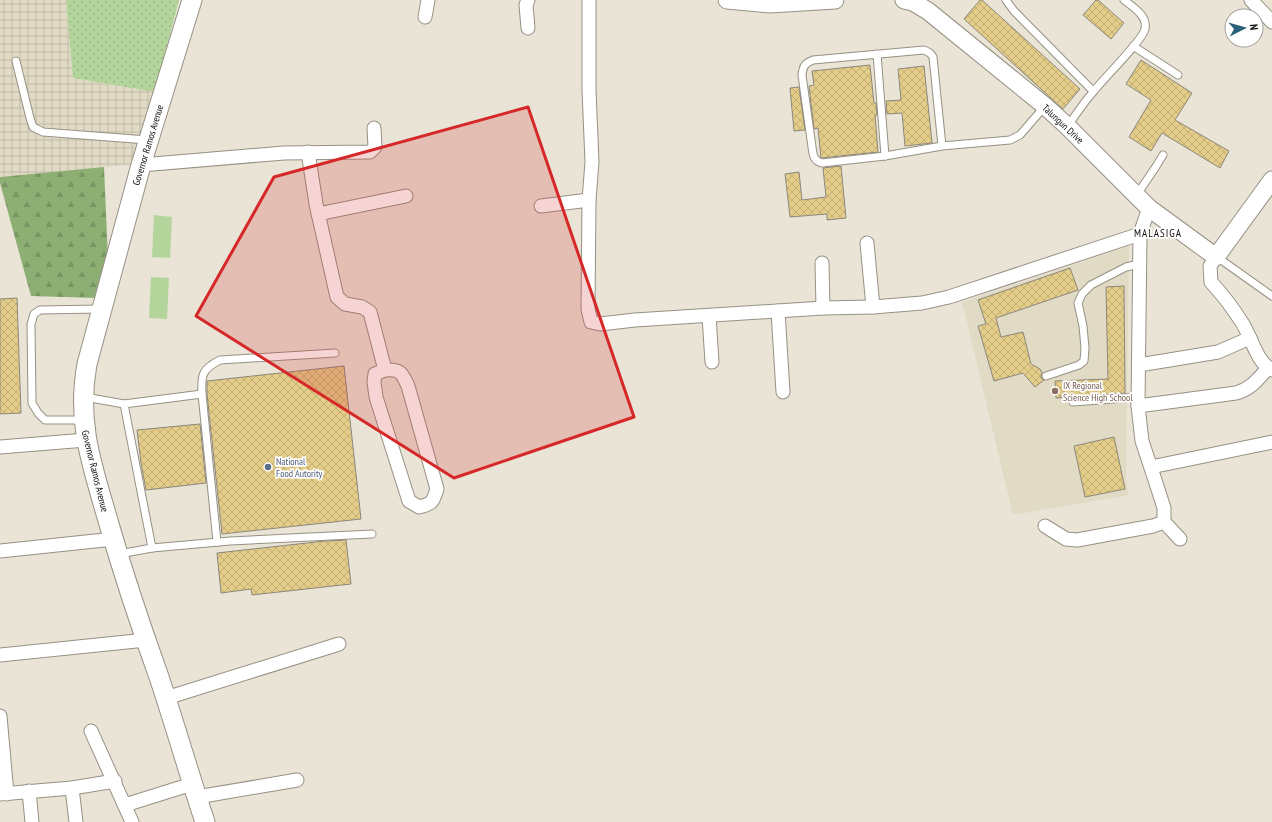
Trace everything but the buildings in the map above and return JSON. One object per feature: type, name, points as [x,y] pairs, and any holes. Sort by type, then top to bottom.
[{"type":"main road","name":"Governor Ramos Avenue","points":[[192,0],[141,165],[87,364],[82,397],[86,440],[116,547],[205,822]]},
{"type":"street","points":[[425,17],[428,0]]},
{"type":"street","points":[[528,0],[526,5],[528,28]]},
{"type":"street","points":[[589,0],[589,90],[592,162],[589,200],[588,309],[591,322],[600,324],[635,320],[922,303],[949,297],[1140,234]]},
{"type":"street","points":[[727,0],[770,4],[835,0]]},
{"type":"street","name":"Talungun Drive","points":[[904,0],[913,2],[928,11],[1045,106],[1067,126],[1148,208],[1216,256]]},
{"type":"street","points":[[1251,0],[1272,22]]},
{"type":"street","points":[[141,165],[308,152],[370,152],[375,147],[374,128]]},
{"type":"street","points":[[308,152],[318,214],[337,297],[345,304],[362,307],[370,312],[385,370]]},
{"type":"street","points":[[1138,402],[1241,392],[1250,388],[1270,369],[1262,362],[1243,323],[1234,309],[1211,282],[1210,266],[1272,180]]},
{"type":"street","points":[[318,214],[406,196]]},
{"type":"street","points":[[541,206],[589,200]]},
{"type":"street","points":[[1148,208],[1140,234],[1138,402],[1142,441],[1164,508],[1164,522],[1180,539]]},
{"type":"street","points":[[866,243],[873,307]]},
{"type":"street","points":[[822,262],[823,308]]},
{"type":"street","points":[[778,311],[783,392]]},
{"type":"street","points":[[709,316],[712,362]]},
{"type":"street","points":[[1139,365],[1218,352],[1250,338]]},
{"type":"street","points":[[394,369],[402,374],[408,386],[436,489],[434,499],[429,505],[419,507],[409,501],[376,398],[374,382],[375,374],[385,370],[394,369]]},
{"type":"street","points":[[0,447],[86,440]]},
{"type":"street","points":[[1151,467],[1272,442]]},
{"type":"street","points":[[1045,526],[1066,539],[1077,540],[1153,526],[1164,522]]},
{"type":"street","points":[[0,551],[116,547]]},
{"type":"street","points":[[0,655],[146,640]]},
{"type":"street","points":[[166,698],[339,644]]},
{"type":"street","points":[[0,716],[4,794],[72,788],[115,781]]},
{"type":"street","points":[[91,732],[115,781],[132,822]]},
{"type":"street","points":[[125,805],[194,790],[296,780]]},
{"type":"street","points":[[72,788],[76,822]]},
{"type":"street","points":[[29,791],[32,822]]},
{"type":"lane","points":[[1006,0],[1014,11],[1093,91]]},
{"type":"lane","points":[[1067,126],[1093,91],[1133,46],[1145,29],[1145,22],[1139,12],[1124,0]]},
{"type":"lane","points":[[1133,46],[1178,75]]},
{"type":"lane","points":[[942,146],[933,57],[930,52],[924,50],[813,60],[807,63],[803,68],[802,75],[814,158],[818,162],[822,163],[885,156],[942,146],[1010,140],[1020,135],[1045,106]]},
{"type":"lane","points":[[877,54],[885,156]]},
{"type":"lane","points":[[16,61],[33,127],[43,132],[149,140]]},
{"type":"lane","points":[[1135,196],[1163,155]]},
{"type":"lane","points":[[1216,256],[1272,296]]},
{"type":"lane","points":[[1046,376],[1079,366],[1084,361],[1085,348],[1083,326],[1078,303],[1082,294],[1091,285],[1126,267],[1139,264]]},
{"type":"lane","points":[[83,420],[45,420],[38,413],[32,402],[31,324],[34,314],[40,310],[102,309]]},
{"type":"lane","points":[[218,542],[202,394],[202,382],[205,371],[209,365],[220,360],[335,353]]},
{"type":"lane","points":[[82,397],[124,404],[202,394]]},
{"type":"lane","points":[[1073,402],[1138,402]]},
{"type":"lane","points":[[124,404],[152,548]]},
{"type":"lane","points":[[116,547],[152,548],[218,542],[372,534]]},
{"type":"highlighted area","points":[[528,107],[634,417],[454,478],[196,316],[274,177]]},
{"type":"shaded area","points":[[0,0],[66,0],[73,78],[155,92],[135,164],[0,177]]},
{"type":"shaded area","name":"IX Regional Science High School","points":[[1129,246],[1126,480],[1129,495],[1013,515],[962,302]]},
{"type":"green space","points":[[66,0],[179,0],[155,92],[73,78]]},
{"type":"green space","points":[[104,167],[108,259],[97,298],[31,296],[0,183],[0,177]]},
{"type":"green space","points":[[154,215],[172,217],[170,258],[152,257]]},
{"type":"green space","points":[[151,277],[169,278],[167,319],[149,318]]},
{"type":"place","name":"IX Regional Science High School","points":[[1055,391]]},
{"type":"place","name":"National Food Autority","points":[[268,467]]},
{"type":"district","name":"MALASIGA","points":[[1158,233]]}]
